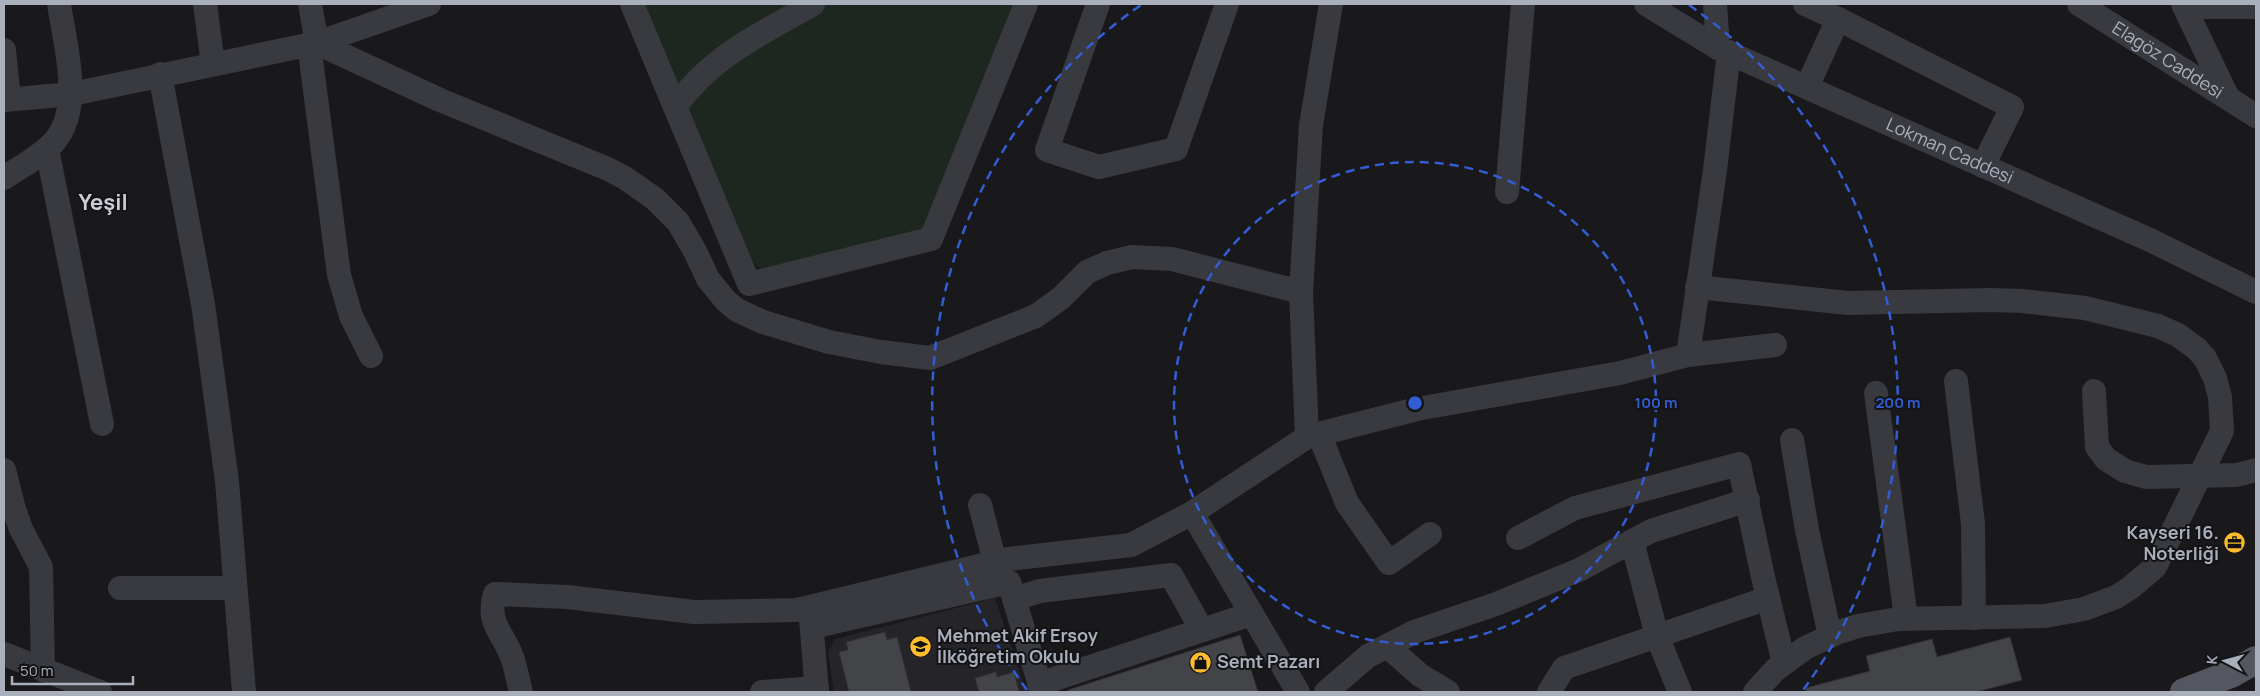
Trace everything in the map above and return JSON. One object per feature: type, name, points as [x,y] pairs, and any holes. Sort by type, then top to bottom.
[{"type":"main road","points":[[2184,692],[2231,674],[2256,660]]},
{"type":"street","points":[[4,178],[47,149],[58,136],[66,121],[72,94],[59,4]]},
{"type":"street","points":[[205,4],[213,64]]},
{"type":"street","points":[[310,4],[340,275],[350,316],[371,356]]},
{"type":"street","points":[[4,50],[6,100],[72,94],[160,74],[313,44],[429,4]]},
{"type":"street","points":[[632,4],[749,284],[931,239],[1026,4]]},
{"type":"street","points":[[1098,4],[1047,150],[1098,167],[1176,148],[1228,4]]},
{"type":"street","points":[[1329,4],[1311,125],[1301,292],[1313,436],[1347,503],[1389,563],[1430,534]]},
{"type":"street","points":[[1507,192],[1524,4]]},
{"type":"street","name":"Lokman Caddesi","points":[[1646,4],[1724,50],[2150,240],[2256,292]]},
{"type":"street","points":[[1688,355],[1715,170],[1724,50],[1715,4]]},
{"type":"street","points":[[1805,4],[2012,107],[1983,166]]},
{"type":"street","name":"Elagöz Caddesi","points":[[2079,4],[2256,116]]},
{"type":"street","points":[[2228,98],[2184,5],[2256,7]]},
{"type":"street","points":[[675,107],[695,82],[720,58],[801,6]]},
{"type":"street","points":[[1807,87],[1838,19]]},
{"type":"street","points":[[313,44],[440,100],[608,168],[655,198],[678,222],[695,251],[708,279],[726,301],[737,310],[762,322],[829,342],[881,352],[930,358],[1036,316],[1061,298],[1087,272],[1107,263],[1132,257],[1145,256],[1172,259],[1301,292]]},
{"type":"street","points":[[160,74],[203,304],[227,481],[244,692]]},
{"type":"street","points":[[47,149],[102,424]]},
{"type":"street","points":[[1697,287],[1848,303],[2022,300],[2085,308],[2168,330],[2197,349],[2211,368],[2218,387],[2222,414],[2222,431],[2156,567],[2130,588],[2100,604],[2068,613],[2023,618],[1906,618],[1858,626],[1805,648],[1784,663],[1755,692]]},
{"type":"street","points":[[811,617],[995,562],[1131,544],[1192,513],[1313,436],[1417,409],[1620,373],[1688,355],[1775,345]]},
{"type":"street","points":[[1956,381],[1973,524],[1974,618]]},
{"type":"street","points":[[2094,391],[2097,447],[2106,459],[2125,471],[2146,477],[2237,475],[2256,470]]},
{"type":"street","points":[[1876,393],[1906,618]]},
{"type":"street","points":[[1792,440],[1807,530],[1830,636]]},
{"type":"street","points":[[1518,538],[1575,508],[1739,464],[1784,663]]},
{"type":"street","points":[[4,470],[21,529],[41,567],[43,670]]},
{"type":"street","points":[[1326,692],[1368,656],[1414,632],[1496,604],[1579,570],[1651,531],[1748,500]]},
{"type":"street","points":[[980,504],[995,562]]},
{"type":"street","points":[[1192,513],[1298,692]]},
{"type":"street","points":[[1632,541],[1657,636],[1680,692]]},
{"type":"street","points":[[1014,599],[1040,591],[1171,576],[1202,630]]},
{"type":"street","points":[[521,692],[512,656],[495,627],[491,606],[495,594],[567,597],[694,612],[796,610],[811,617],[1009,582],[1041,688],[1251,614]]},
{"type":"street","points":[[120,588],[236,588]]},
{"type":"street","points":[[1549,692],[1564,668],[1768,598]]},
{"type":"street","points":[[762,692],[817,690],[811,617]]},
{"type":"street","points":[[1387,646],[1420,675],[1448,692]]},
{"type":"street","points":[[4,654],[100,692]]},
{"type":"shaded area","points":[[638,4],[1017,4],[925,230],[761,269],[751,261]]},
{"type":"shaded area","name":"Mehmet Akif Ersoy İlköğretim Okulu","points":[[995,598],[1026,692],[834,692],[828,652],[835,639]]},
{"type":"building","points":[[885,632],[887,640],[897,637],[911,692],[849,692],[839,652],[848,650],[846,642]]},
{"type":"building","name":"Semt Pazarı","points":[[1240,635],[1258,692],[1069,692],[1068,690]]},
{"type":"building","points":[[2010,637],[2022,680],[1976,692],[1806,692],[1806,688],[1870,671],[1866,656],[1932,639],[1937,657]]},
{"type":"building","points":[[996,672],[997,677],[1014,672],[1019,692],[979,692],[975,678]]},
{"type":"place","name":"Kayseri 16. Noterliği","points":[[2235,543]]},
{"type":"place","name":"Mehmet Akif Ersoy İlköğretim Okulu","points":[[921,646]]},
{"type":"place","name":"Semt Pazarı","points":[[1201,662]]},
{"type":"district","name":"Yeşil","points":[[103,202]]}]
